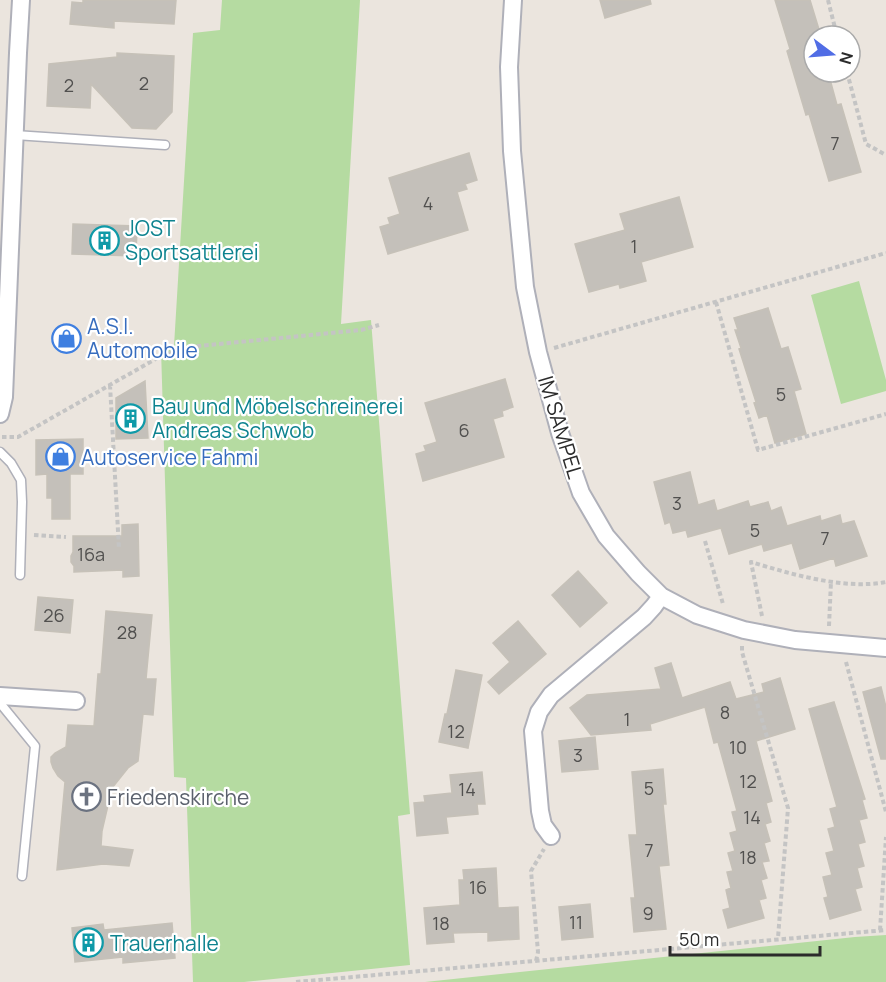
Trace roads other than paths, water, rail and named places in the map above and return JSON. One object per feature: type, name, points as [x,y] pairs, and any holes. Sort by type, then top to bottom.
[{"type":"street","points":[[0,414],[4,397],[21,0]]},
{"type":"street","name":"IM SAMPEL","points":[[513,0],[509,67],[512,151],[525,287],[538,352],[560,433],[581,493],[606,536],[638,573],[661,596],[697,615],[736,628],[766,634],[886,648]]},
{"type":"street","points":[[552,836],[543,825],[540,811],[533,731],[539,712],[551,695],[644,616],[661,596]]},
{"type":"street","points":[[0,696],[76,701]]},
{"type":"lane","points":[[15,135],[165,145]]},
{"type":"lane","points":[[0,452],[11,463],[21,480],[20,575]]},
{"type":"lane","points":[[0,703],[35,746],[22,876]]},
{"type":"place","name":"JOST Sportsattlerei","points":[[104,240]]},
{"type":"place","name":"A.S.I. Automobile","points":[[66,338]]},
{"type":"place","name":"Bau und Möbelschreinerei Andreas Schwob","points":[[131,418]]},
{"type":"place","name":"Autoservice Fahmi","points":[[60,457]]},
{"type":"place","name":"Friedenskirche","points":[[86,797]]},
{"type":"place","name":"Trauerhalle","points":[[89,943]]}]
